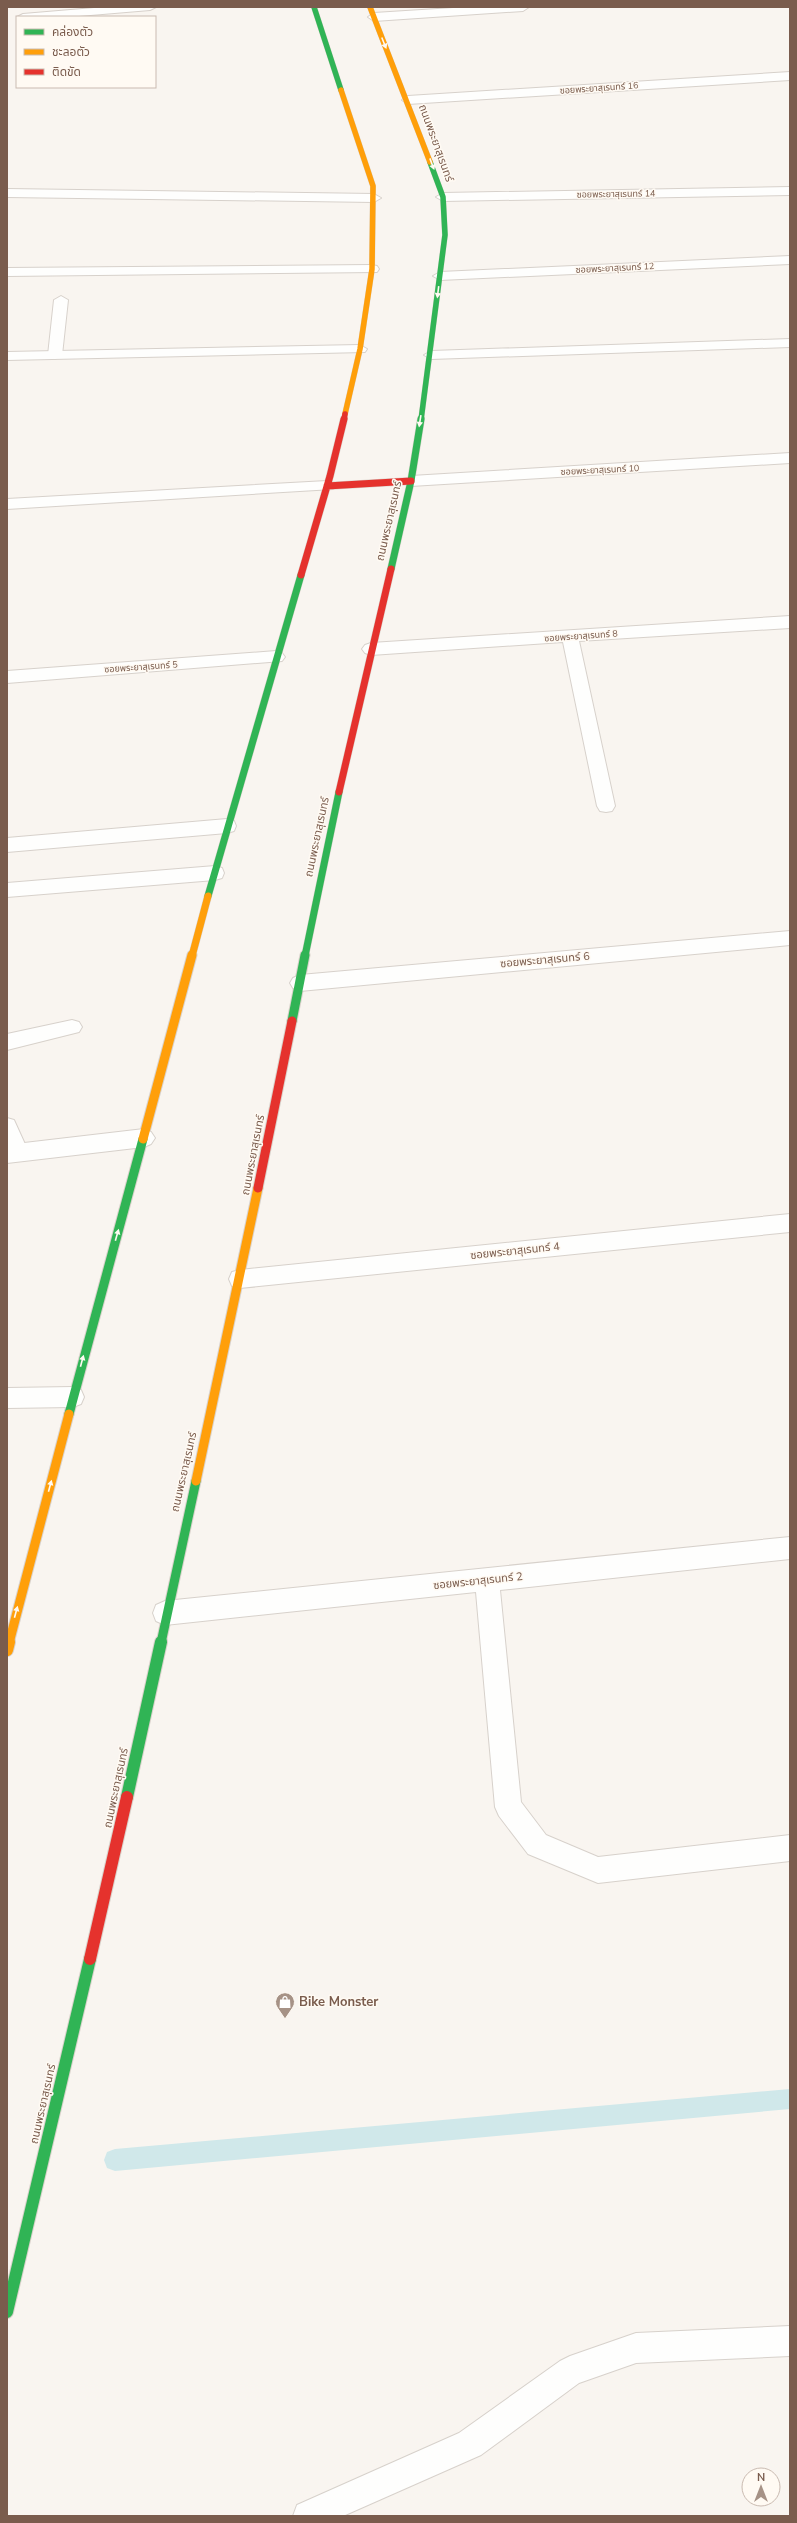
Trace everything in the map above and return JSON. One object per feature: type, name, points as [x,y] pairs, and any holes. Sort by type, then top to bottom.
[{"type":"street","points":[[7,1650],[73,1397],[227,826],[327,486],[360,349],[372,269],[374,198],[359,141],[314,7]]},
{"type":"street","points":[[372,12],[523,7]]},
{"type":"street","name":"ถนนพระยาสุเรนทร์","points":[[7,2312],[107,1887],[165,1613],[240,1279],[328,839],[410,481],[431,355],[445,235],[443,197],[408,100],[372,12]]},
{"type":"street","name":"ซอยพระยาสุเรนทร์ 16","points":[[408,100],[790,76]]},
{"type":"street","name":"ซอยพระยาสุเรนทร์ 14","points":[[443,197],[790,191]]},
{"type":"street","points":[[7,193],[374,198]]},
{"type":"street","name":"ซอยพระยาสุเรนทร์ 12","points":[[440,276],[790,260]]},
{"type":"street","points":[[7,356],[360,349]]},
{"type":"street","name":"ซอยพระยาสุเรนทร์ 10","points":[[410,481],[790,458]]},
{"type":"street","points":[[7,504],[410,481]]},
{"type":"street","name":"ซอยพระยาสุเรนทร์ 8","points":[[371,649],[790,622]]},
{"type":"street","points":[[570,637],[606,806]]},
{"type":"street","name":"ซอยพระยาสุเรนทร์ 5","points":[[7,677],[276,657]]},
{"type":"street","points":[[7,845],[227,826]]},
{"type":"street","points":[[7,890],[215,873]]},
{"type":"street","name":"ซอยพระยาสุเรนทร์ 6","points":[[300,983],[790,938]]},
{"type":"street","points":[[13,1153],[144,1138]]},
{"type":"street","name":"ซอยพระยาสุเรนทร์ 4","points":[[240,1279],[790,1223]]},
{"type":"street","name":"ซอยพระยาสุเรนทร์ 2","points":[[165,1613],[790,1548]]},
{"type":"street","points":[[487,1580],[508,1807],[538,1845],[598,1870],[790,1848]]},
{"type":"lane","points":[[36,16],[150,7]]},
{"type":"lane","points":[[7,272],[372,269]]},
{"type":"lane","points":[[55,355],[61,300]]},
{"type":"lane","points":[[431,355],[790,343]]},
{"type":"lane","points":[[7,1042],[72,1026]]},
{"type":"lane","points":[[7,1126],[13,1153]]},
{"type":"lane","points":[[7,1398],[73,1397]]},
{"type":"lane","points":[[308,2516],[470,2444],[570,2371],[636,2348],[790,2341]]},
{"type":"waterway","points":[[115,2160],[790,2099]]},
{"type":"traffic: fast","points":[[314,7],[341,90]]},
{"type":"traffic: fast","points":[[391,569],[411,481],[431,355],[445,235],[443,197],[430,162]]},
{"type":"traffic: fast","points":[[208,896],[301,575]]},
{"type":"traffic: fast","points":[[292,1021],[339,792]]},
{"type":"traffic: fast","points":[[69,1414],[143,1139]]},
{"type":"traffic: fast","points":[[127,1797],[196,1481]]},
{"type":"traffic: fast","points":[[7,2312],[90,1959]]},
{"type":"traffic: slow","points":[[370,7],[430,162]]},
{"type":"traffic: slow","points":[[341,90],[373,186],[372,269],[360,349],[345,414]]},
{"type":"traffic: slow","points":[[143,1139],[208,896]]},
{"type":"traffic: slow","points":[[196,1481],[258,1188]]},
{"type":"traffic: slow","points":[[7,1650],[69,1414]]},
{"type":"traffic: jam","points":[[301,575],[330,476],[345,414]]},
{"type":"traffic: jam","points":[[327,486],[411,481]]},
{"type":"traffic: jam","points":[[339,792],[391,569]]},
{"type":"traffic: jam","points":[[258,1188],[292,1021]]},
{"type":"traffic: jam","points":[[90,1959],[127,1797]]},
{"type":"place","name":"Bike Monster","points":[[285,2019]]}]
